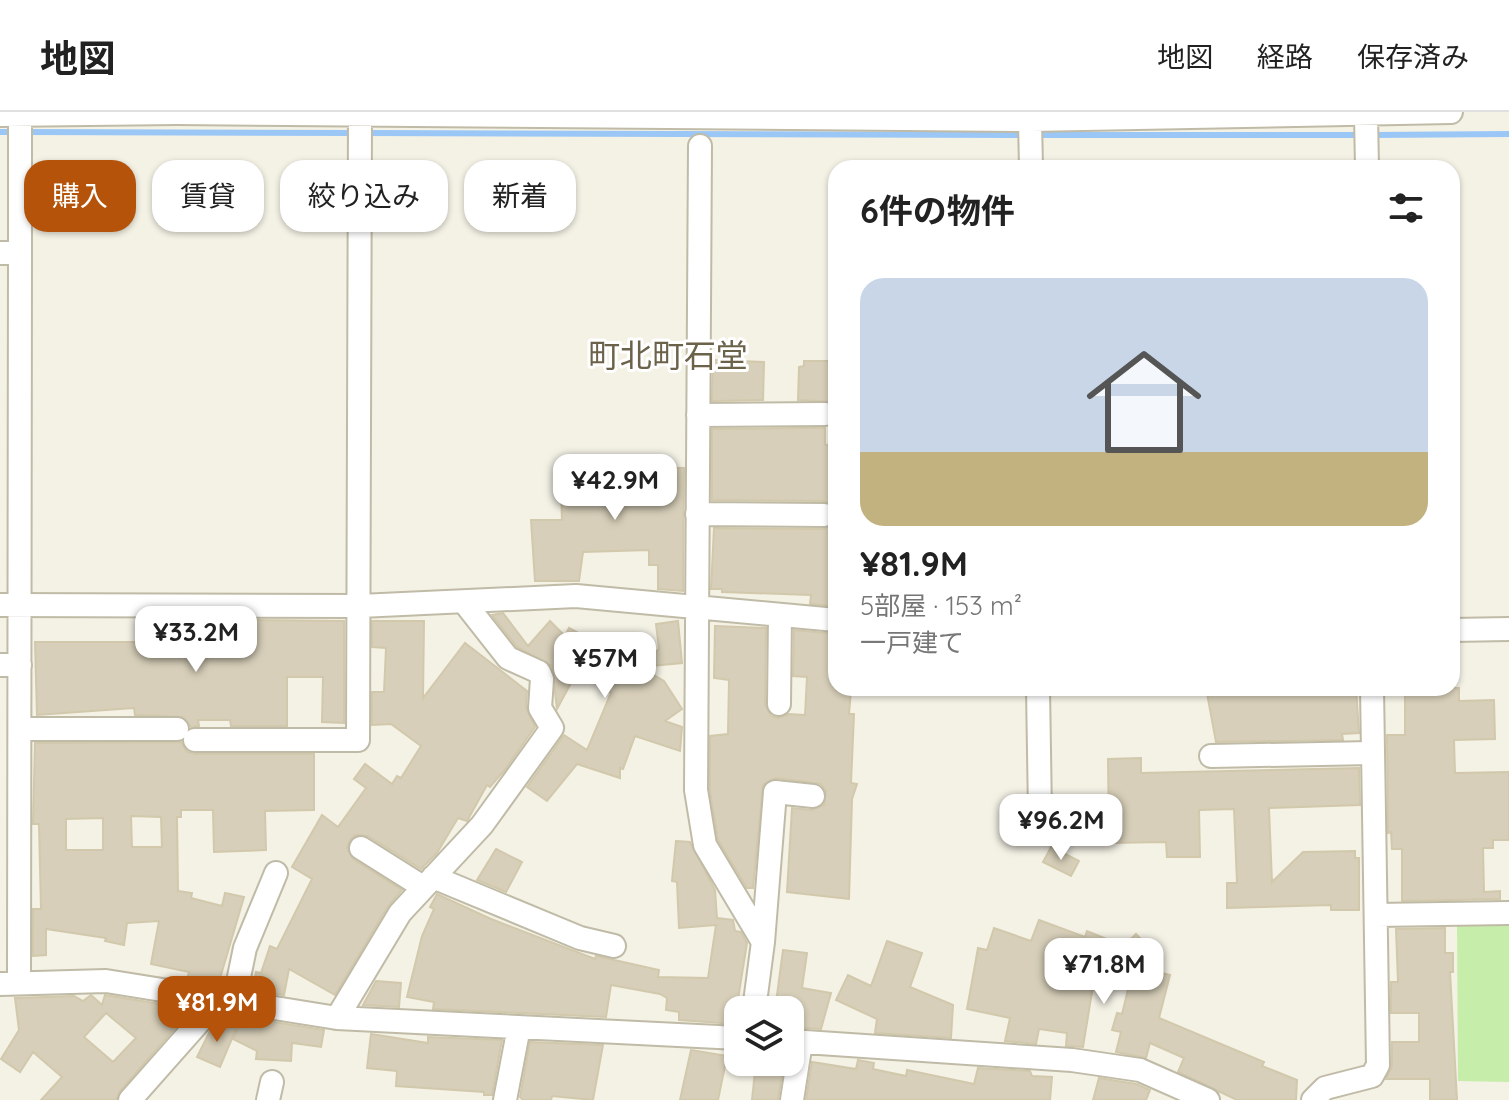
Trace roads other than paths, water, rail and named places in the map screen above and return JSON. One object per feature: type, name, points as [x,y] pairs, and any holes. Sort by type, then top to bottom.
[{"type":"street","points":[[724,1037],[337,1018],[106,981],[10,983],[10,779],[20,729],[10,665],[10,253],[15,123],[177,112],[360,120],[730,115],[1030,120],[1451,112]]},
{"type":"street","points":[[1366,114],[1367,160]]},
{"type":"street","points":[[20,729],[358,740],[360,120]]},
{"type":"street","points":[[1030,120],[1031,160]]},
{"type":"street","points":[[700,146],[695,607],[699,821],[721,875],[763,942]]},
{"type":"street","points":[[698,415],[825,414]]},
{"type":"street","points":[[697,514],[824,515]]},
{"type":"street","points":[[10,605],[360,606],[576,596],[828,619]]},
{"type":"street","points":[[337,1018],[400,913],[482,825],[552,728],[540,708],[542,679],[539,672],[508,658],[464,602]]},
{"type":"street","points":[[779,704],[780,615]]},
{"type":"street","points":[[1460,630],[1509,629]]},
{"type":"street","points":[[1038,696],[1040,814]]},
{"type":"street","points":[[1313,1100],[1325,1088],[1372,1076],[1378,1065],[1372,696]]},
{"type":"street","points":[[1211,756],[1372,753]]},
{"type":"street","points":[[756,996],[775,792],[813,796]]},
{"type":"street","points":[[361,848],[428,882],[580,938],[614,946]]},
{"type":"street","points":[[234,1001],[245,948],[276,873]]},
{"type":"street","points":[[1376,915],[1509,913]]},
{"type":"street","points":[[130,1100],[200,1021],[209,997]]},
{"type":"street","points":[[505,1100],[519,1027]]},
{"type":"street","points":[[804,1043],[1072,1060],[1140,1070],[1208,1100]]},
{"type":"street","points":[[792,1100],[793,1076]]},
{"type":"waterway","points":[[0,132],[13,132]]},
{"type":"waterway","points":[[25,132],[353,133]]},
{"type":"waterway","points":[[365,133],[1025,135]]},
{"type":"waterway","points":[[1373,135],[1509,134]]},
{"type":"waterway","points":[[1037,135],[1361,135]]},
{"type":"district","name":"町北町石堂","points":[[668,356]]}]
